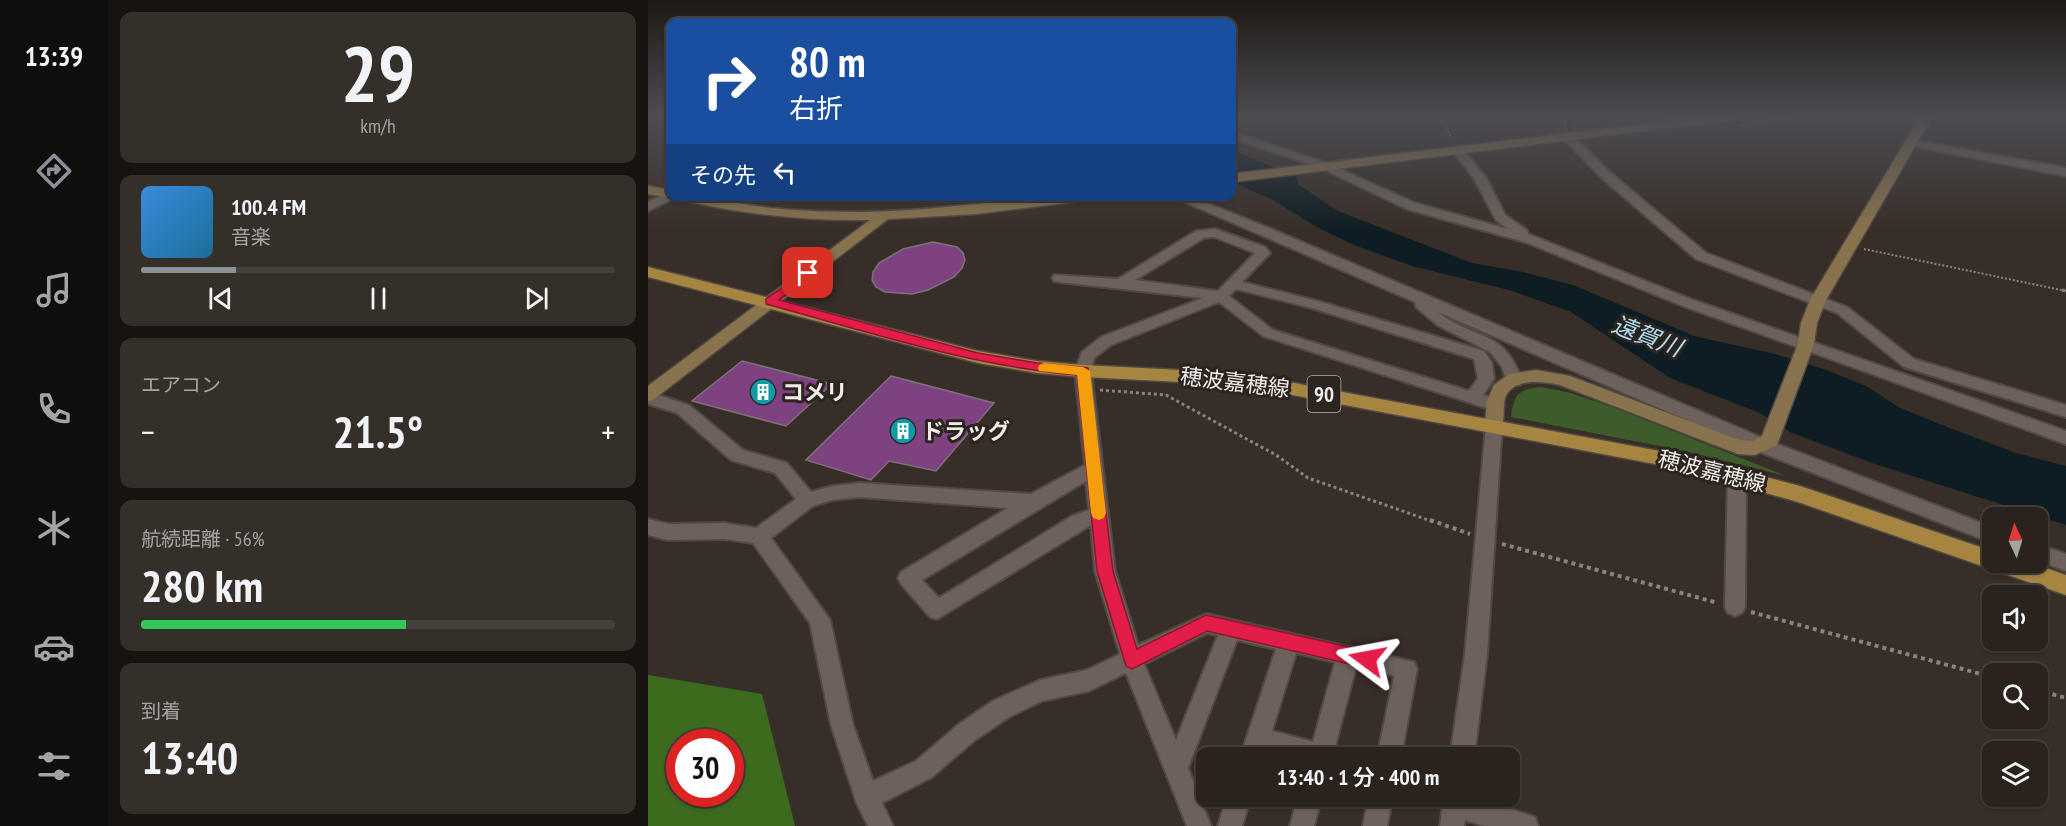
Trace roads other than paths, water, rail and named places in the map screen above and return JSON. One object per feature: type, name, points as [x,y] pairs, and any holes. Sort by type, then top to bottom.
[{"type":"main road","name":"穂波嘉穂線","points":[[648,272],[770,301],[978,357],[1037,367],[1084,380],[1240,379],[1649,455],[1800,494],[1982,557]]},
{"type":"main road","points":[[2032,573],[2066,585]]},
{"type":"street","points":[[1288,156],[1411,206],[1530,239],[1804,347],[2066,438]]},
{"type":"street","points":[[1236,177],[1413,156]]},
{"type":"street","points":[[1463,156],[1482,179],[1500,217],[1530,239]]},
{"type":"street","points":[[1587,156],[1608,177],[1701,256],[1818,300],[1856,319],[1887,348],[1909,363],[2066,411]]},
{"type":"street","points":[[1463,747],[1476,654],[1487,540],[1497,395],[1506,384],[1514,381],[1534,376],[1550,376],[1738,447],[1755,448],[1767,441],[1804,347],[1809,323],[1818,300],[1904,156]]},
{"type":"street","points":[[1978,156],[2066,172]]},
{"type":"street","points":[[648,190],[666,194]]},
{"type":"street","points":[[648,207],[666,197]]},
{"type":"street","points":[[706,201],[744,209],[785,213],[884,216],[979,210],[1050,201]]},
{"type":"street","points":[[1189,201],[1982,531]]},
{"type":"street","points":[[648,397],[770,301],[884,216]]},
{"type":"street","points":[[1121,284],[1201,234],[1209,233],[1263,253],[1221,296],[1106,341],[1087,356],[1084,380],[1105,571],[1132,660],[1199,826]]},
{"type":"street","points":[[1059,278],[1221,296],[1268,333],[1496,405]]},
{"type":"street","points":[[1233,284],[1316,305],[1479,355],[1484,363],[1486,379],[1473,398]]},
{"type":"street","points":[[1409,294],[1443,322],[1491,344],[1502,353],[1510,363],[1514,381]]},
{"type":"street","points":[[648,397],[683,409],[737,455],[781,468],[807,501]]},
{"type":"street","points":[[1094,468],[908,578],[937,610],[1079,521],[1099,514]]},
{"type":"street","points":[[1735,607],[1737,476]]},
{"type":"street","points":[[759,536],[807,501],[832,493],[859,490],[1033,502]]},
{"type":"street","points":[[648,527],[668,532],[724,531],[759,536],[789,574],[820,620],[842,725],[867,797],[881,826]]},
{"type":"street","points":[[2048,556],[2066,563]]},
{"type":"street","points":[[867,797],[924,769],[967,732],[1000,709],[1040,691],[1089,680],[1206,623],[1406,669],[1391,747]]},
{"type":"street","points":[[1176,768],[1231,629]]},
{"type":"street","points":[[1255,747],[1289,642]]},
{"type":"street","points":[[1324,747],[1348,655]]},
{"type":"street","points":[[1230,826],[1236,807]]},
{"type":"street","points":[[1302,826],[1307,807]]},
{"type":"street","points":[[1376,826],[1379,807]]},
{"type":"street","points":[[1454,809],[1526,826]]},
{"type":"water","name":"遠賀川","points":[[1236,156],[1245,156],[1297,177],[1299,185],[1338,211],[1472,263],[1523,272],[1573,285],[1694,336],[1775,354],[1827,370],[1866,386],[1900,408],[2016,453],[2066,466],[2066,525],[2048,519],[2048,507],[2010,507],[1872,463],[1792,433],[1760,413],[1670,378],[1571,312],[1509,290],[1412,266],[1354,245],[1315,226],[1273,200],[1236,184]]},
{"type":"place","name":"コメリ","points":[[763,392]]},
{"type":"place","name":"ドラッグ","points":[[903,431]]}]
